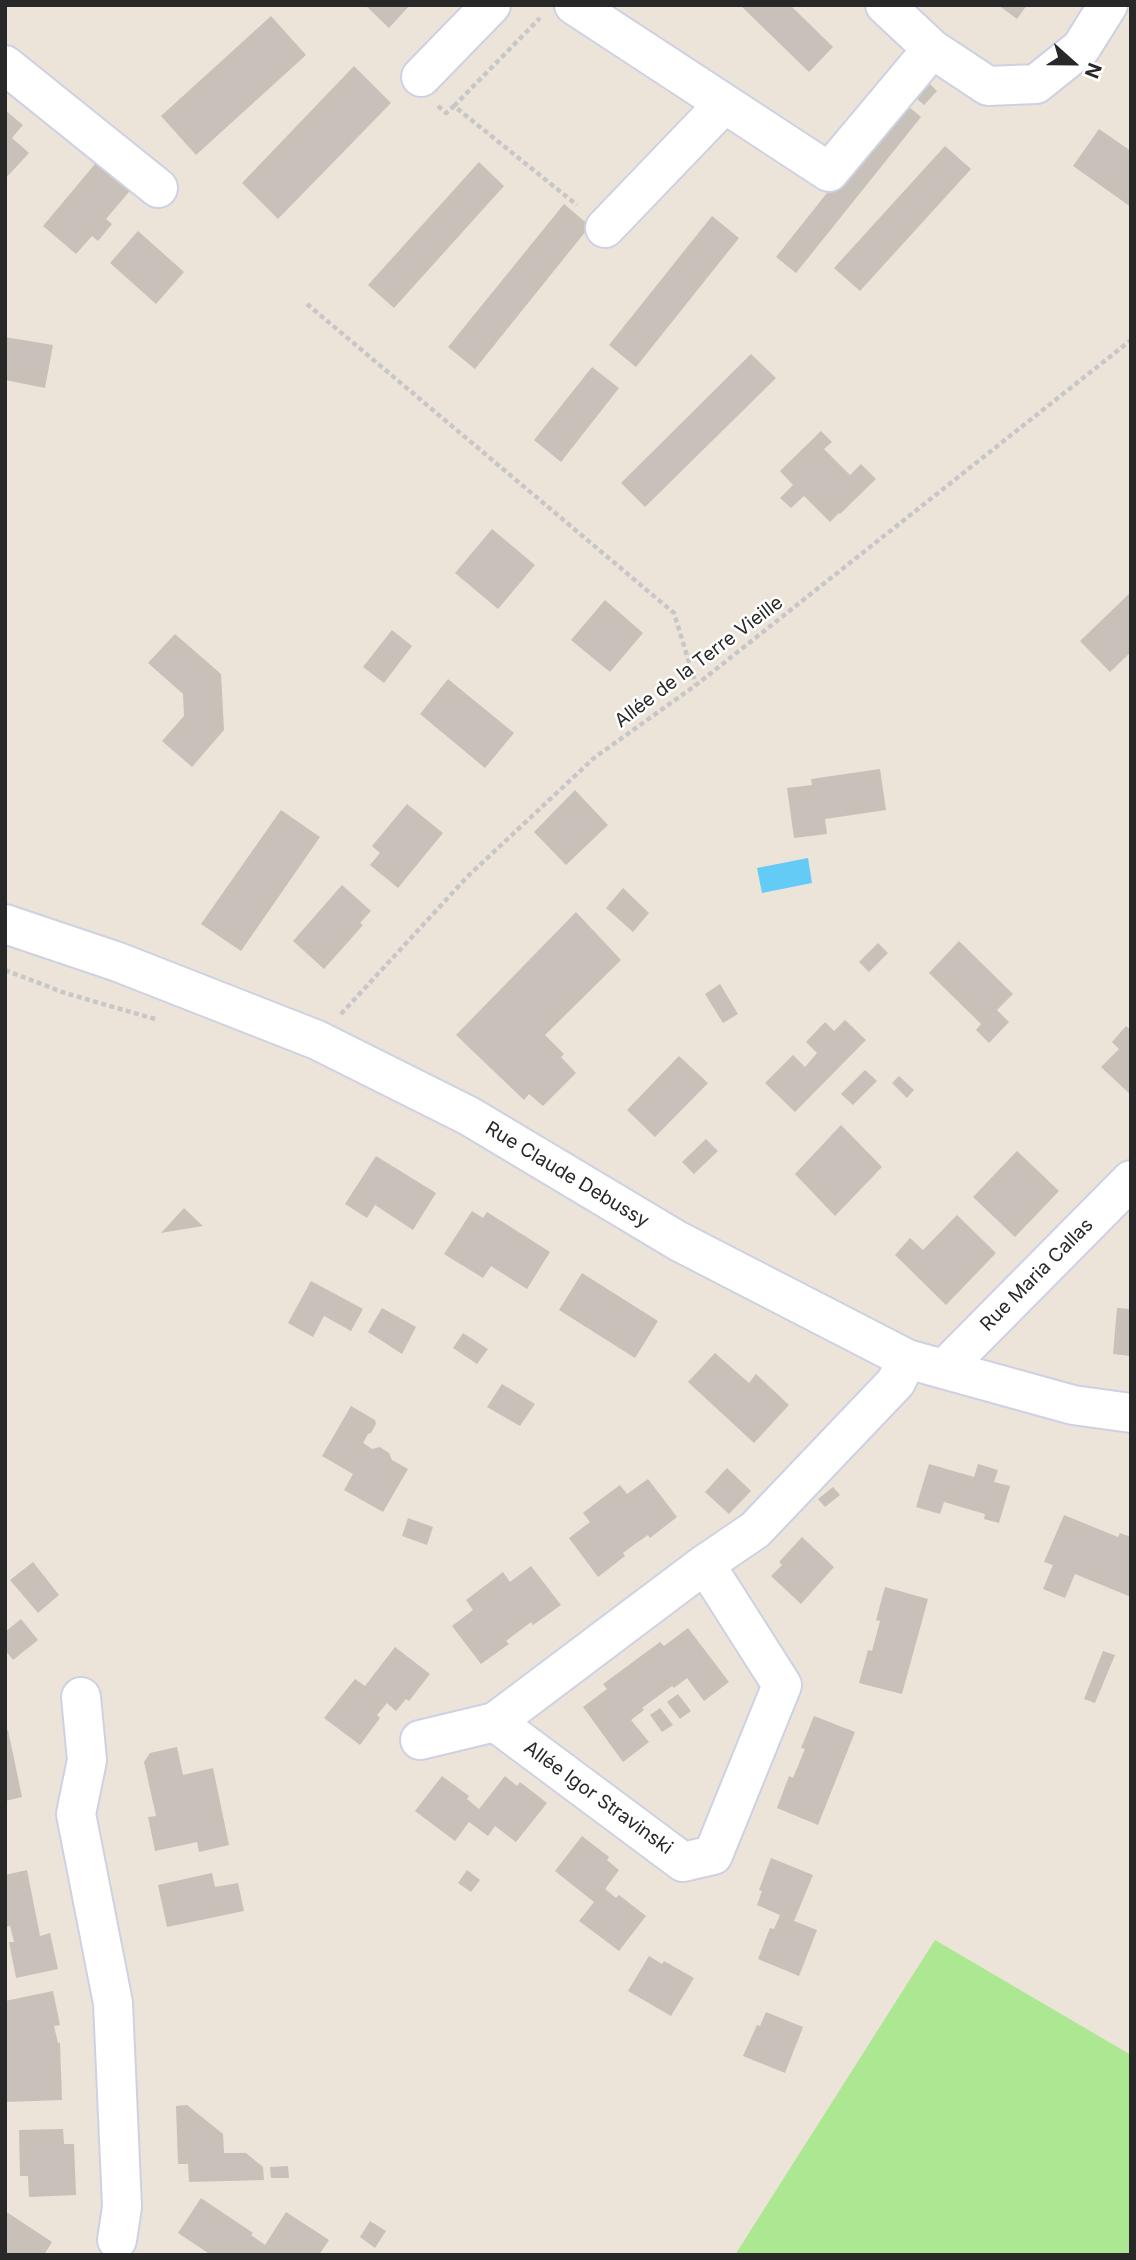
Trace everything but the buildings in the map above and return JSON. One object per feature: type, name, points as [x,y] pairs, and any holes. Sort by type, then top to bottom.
[{"type":"street","points":[[421,77],[491,5]]},
{"type":"street","points":[[885,5],[932,49],[988,86],[1036,84],[1082,48],[1108,5]]},
{"type":"street","points":[[559,10],[724,104],[830,172],[932,49]]},
{"type":"street","points":[[5,65],[158,188]]},
{"type":"street","points":[[605,228],[724,104]]},
{"type":"street","name":"Rue Claude Debussy","points":[[5,924],[118,962],[317,1041],[469,1116],[678,1241],[908,1359],[1073,1405],[1131,1413]]},
{"type":"street","name":"Rue Maria Callas","points":[[944,1369],[1131,1180]]},
{"type":"street","points":[[420,1740],[495,1723],[705,1564],[755,1530],[896,1382],[908,1359]]},
{"type":"street","name":"Allée Igor Stravinski","points":[[495,1723],[683,1861],[713,1855],[782,1685],[705,1564]]},
{"type":"street","points":[[81,1697],[88,1760],[76,1814],[113,2003],[122,2207],[120,2250]]},
{"type":"path","points":[[421,77],[414,84],[446,114],[559,10]]},
{"type":"path","points":[[454,106],[605,228]]},
{"type":"path","points":[[307,304],[674,613],[696,685]]},
{"type":"path","name":"Allée de la Terre Vieille","points":[[317,1041],[467,877],[594,758],[696,685],[1131,340]]},
{"type":"green space","points":[[935,1940],[1131,2055],[1131,2255],[735,2255]]},
{"type":"water","points":[[808,858],[812,883],[762,893],[757,868]]}]
